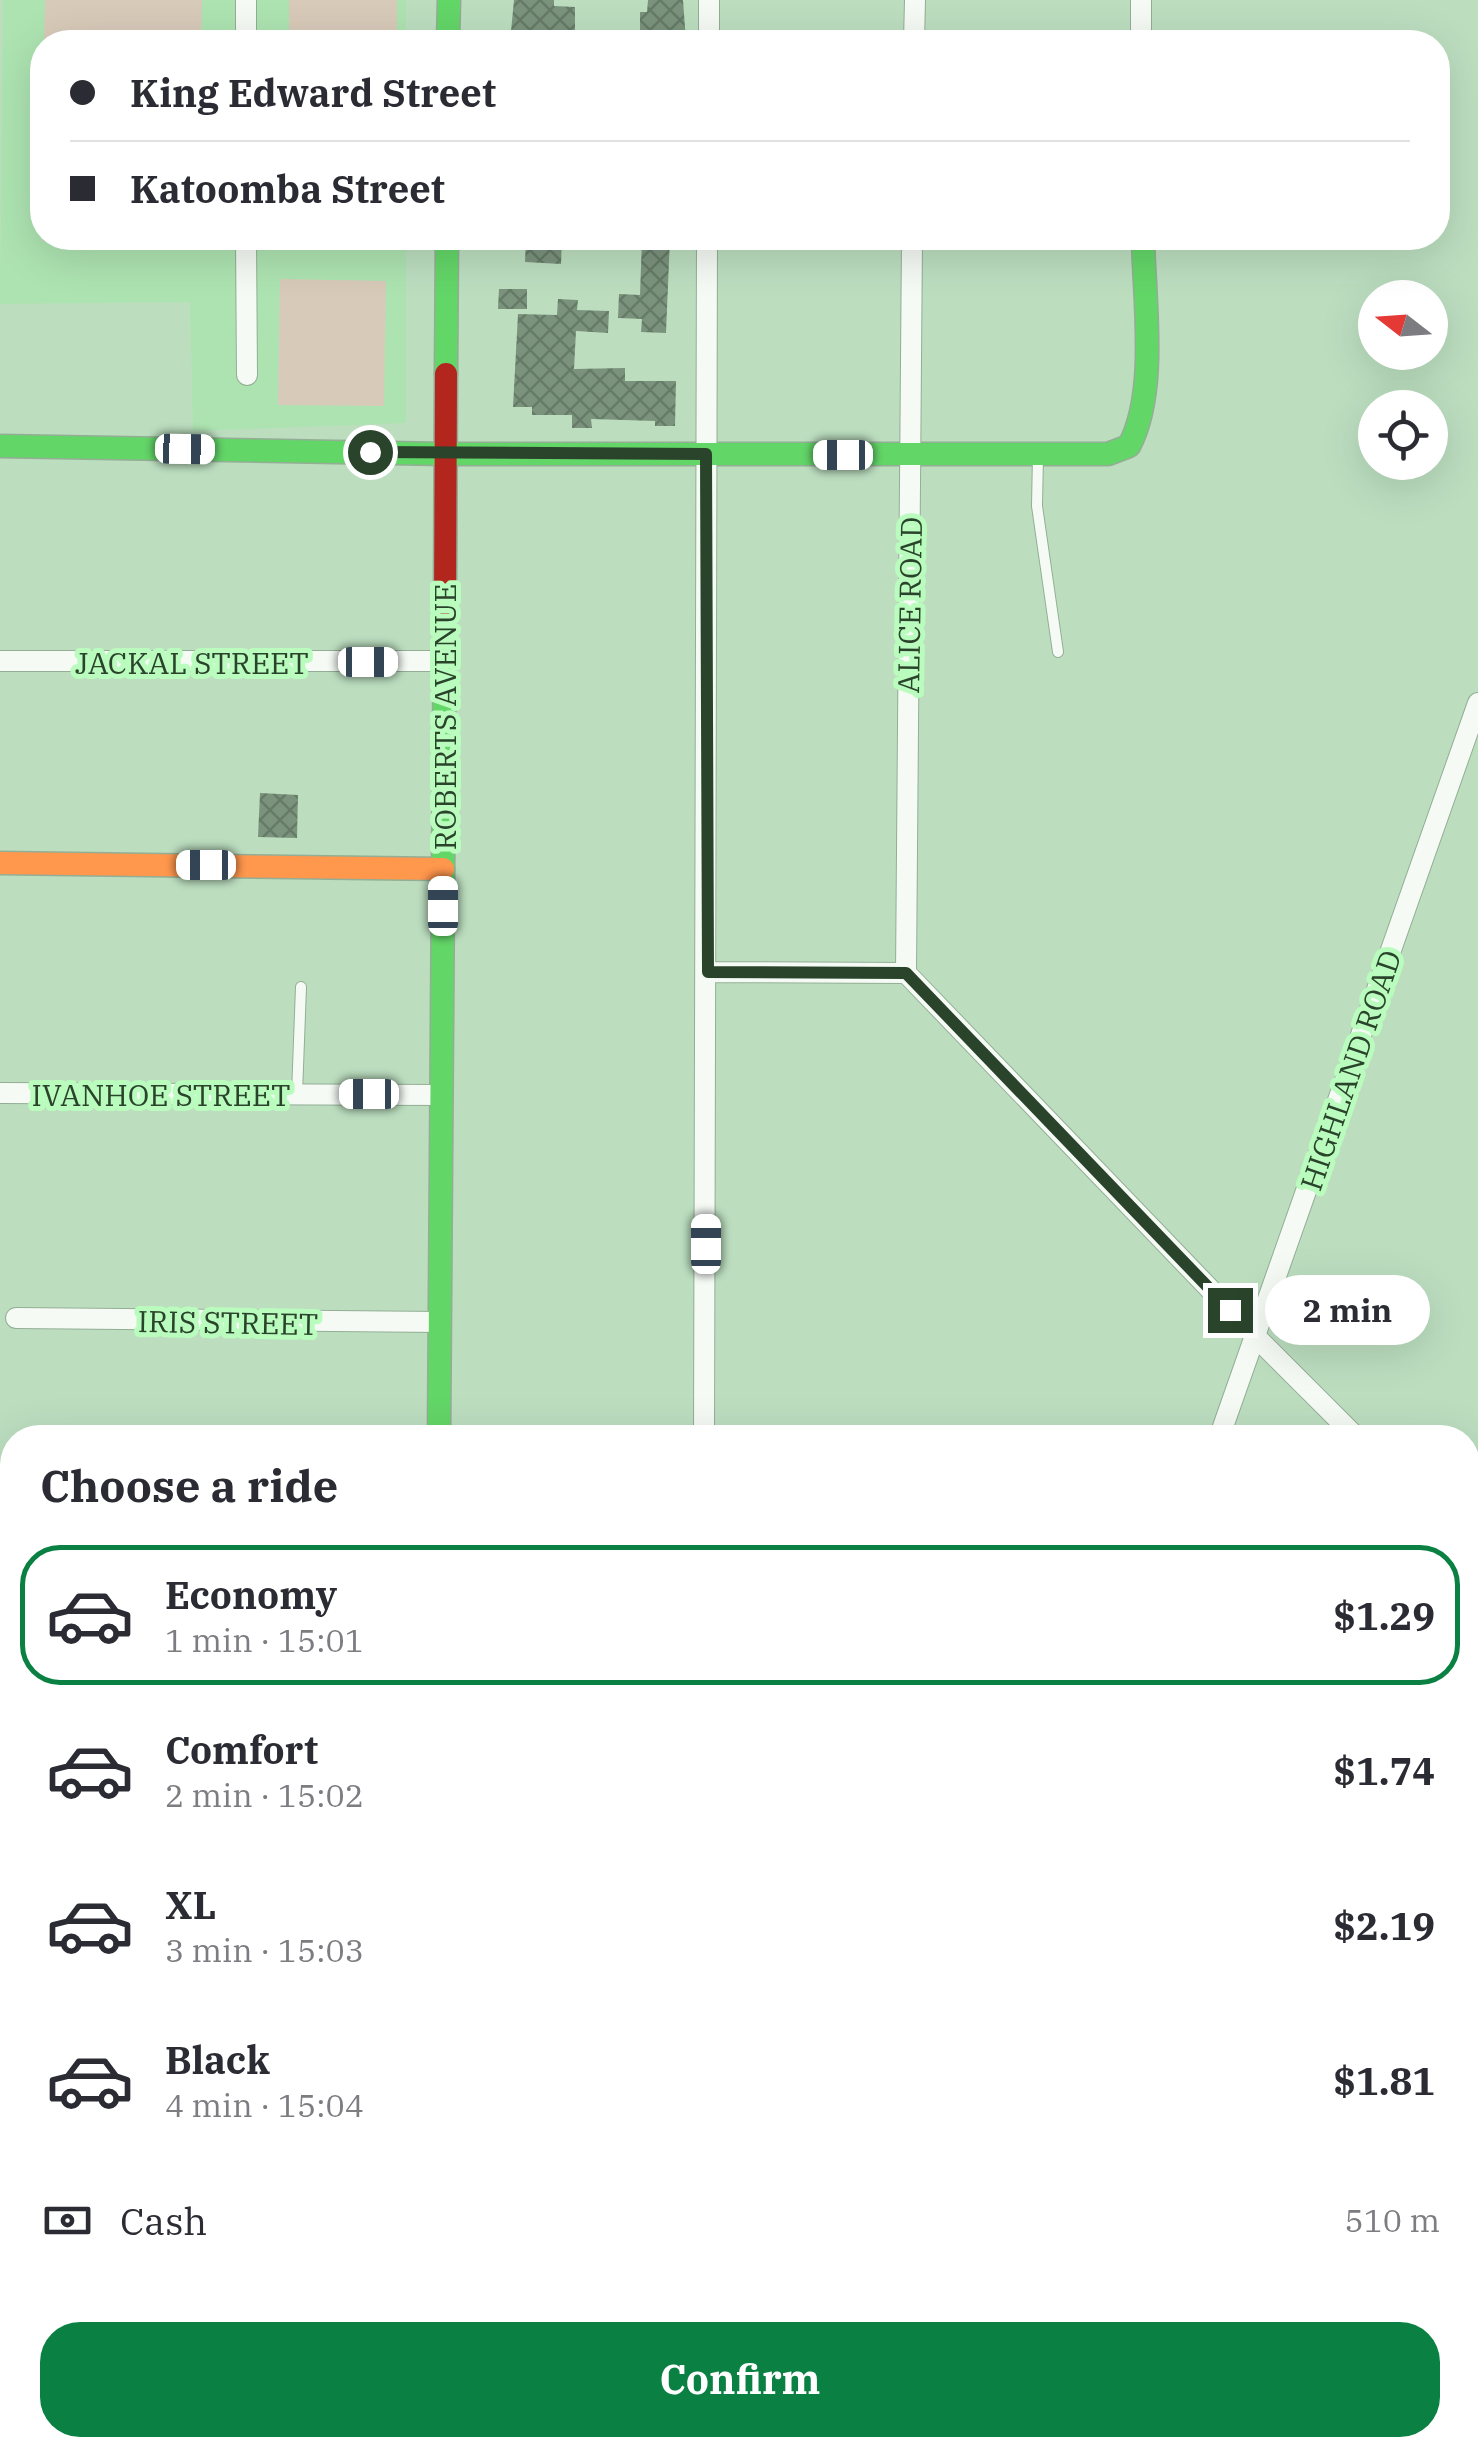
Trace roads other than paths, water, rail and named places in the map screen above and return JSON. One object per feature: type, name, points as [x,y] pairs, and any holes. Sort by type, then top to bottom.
[{"type":"street","points":[[246,0],[246,30]]},
{"type":"street","points":[[448,30],[449,0]]},
{"type":"street","points":[[708,30],[709,0]]},
{"type":"street","points":[[914,0],[914,30]]},
{"type":"street","points":[[1141,0],[1141,30]]},
{"type":"street","points":[[246,250],[247,375]]},
{"type":"street","name":"ROBERTS AVENUE","points":[[439,1425],[448,250]]},
{"type":"street","points":[[704,1425],[707,250]]},
{"type":"street","name":"ALICE ROAD","points":[[906,973],[912,250]]},
{"type":"street","points":[[0,446],[444,454],[1108,454],[1130,446],[1144,409],[1142,250]]},
{"type":"street","name":"JACKAL STREET","points":[[0,661],[445,661]]},
{"type":"street","name":"HIGHLAND ROAD","points":[[1225,1425],[1478,703]]},
{"type":"street","points":[[0,864],[443,869]]},
{"type":"street","points":[[708,972],[906,973],[1344,1425]]},
{"type":"street","name":"IVANHOE STREET","points":[[0,1093],[442,1094]]},
{"type":"street","name":"IRIS STREET","points":[[16,1318],[440,1322]]},
{"type":"lane","points":[[1038,454],[1036,506],[1058,652]]},
{"type":"lane","points":[[297,1094],[301,988]]}]
